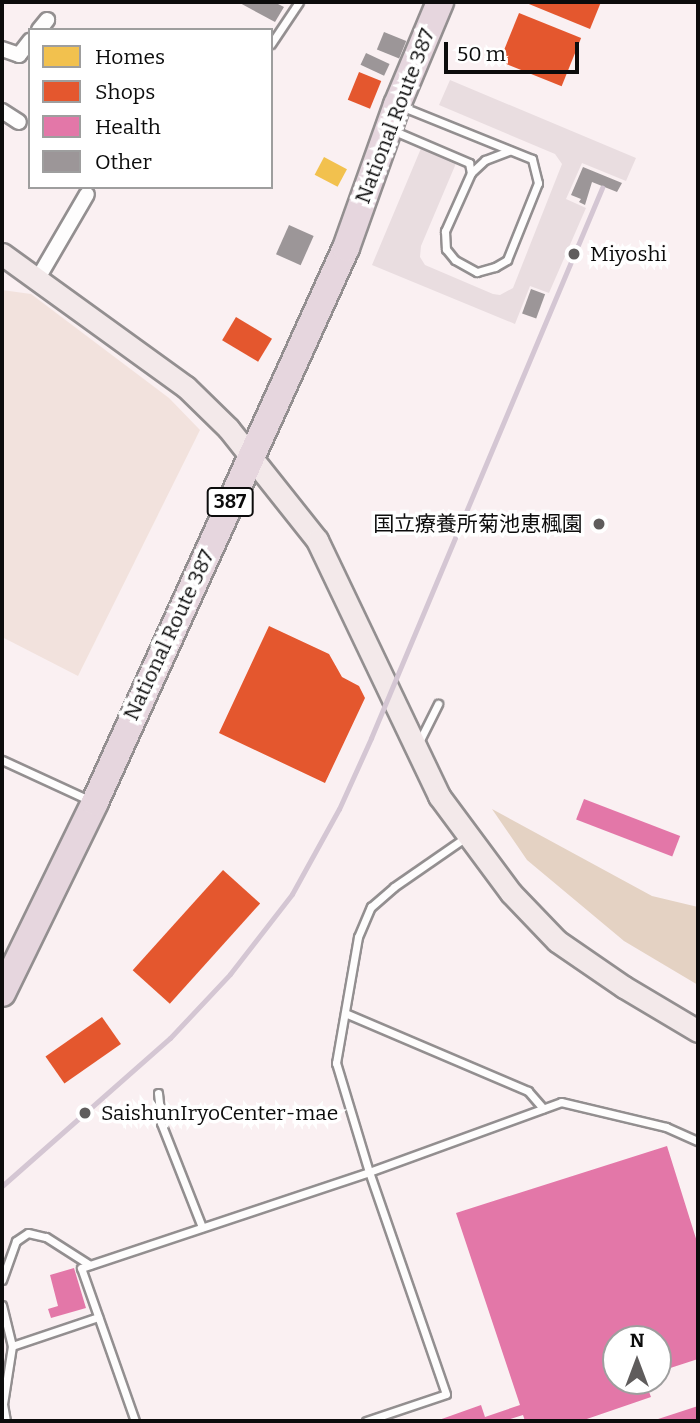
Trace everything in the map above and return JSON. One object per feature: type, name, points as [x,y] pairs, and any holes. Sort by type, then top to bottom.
[{"type":"highway","name":"National Route 387","points":[[2,993],[95,803],[346,248],[393,117],[440,2]]},
{"type":"street","points":[[2,50],[19,55],[28,44]]},
{"type":"street","points":[[2,111],[19,122]]},
{"type":"street","points":[[37,280],[87,194]]},
{"type":"street","points":[[2,254],[186,387],[228,428],[317,540],[439,796],[511,893],[557,941],[624,987],[698,1031]]},
{"type":"lane","points":[[273,41],[299,2]]},
{"type":"lane","points":[[393,117],[510,150],[532,159],[538,183],[507,260],[477,272],[455,260],[446,249],[446,231],[471,173],[485,160],[510,150]]},
{"type":"lane","points":[[393,117],[469,163],[471,173]]},
{"type":"lane","points":[[416,747],[438,704]]},
{"type":"lane","points":[[2,760],[95,803]]},
{"type":"lane","points":[[366,1421],[446,1394],[369,1172],[336,1063],[358,937],[371,907],[394,887],[467,836]]},
{"type":"lane","points":[[345,1013],[528,1091],[543,1108]]},
{"type":"lane","points":[[158,1093],[161,1122],[202,1227]]},
{"type":"lane","points":[[135,1421],[81,1268],[369,1172],[561,1102],[666,1127],[698,1141]]},
{"type":"lane","points":[[2,1280],[16,1241],[28,1233],[46,1237],[90,1265]]},
{"type":"lane","points":[[2,1305],[12,1346],[3,1404],[6,1421]]},
{"type":"lane","points":[[12,1346],[99,1317]]},
{"type":"shaded area","points":[[450,80],[636,158],[626,181],[582,163],[566,199],[586,208],[549,293],[530,286],[515,324],[372,265],[422,146],[457,161],[421,246],[420,257],[425,265],[493,294],[500,295],[513,288],[562,164],[555,154],[439,105]]},
{"type":"shaded area","points":[[2,290],[31,294],[169,398],[200,430],[78,676],[2,637]]},
{"type":"shaded area","points":[[492,809],[652,896],[698,907],[698,985],[624,941],[527,860]]},
{"type":"building: Homes","points":[[324,157],[347,169],[338,187],[315,175]]},
{"type":"building: Shops","points":[[524,2],[601,2],[590,29]]},
{"type":"building: Shops","points":[[519,13],[581,38],[562,86],[500,61]]},
{"type":"building: Shops","points":[[359,72],[381,81],[370,109],[348,100]]},
{"type":"building: Shops","points":[[236,317],[272,339],[258,362],[222,340]]},
{"type":"building: Shops","points":[[269,626],[329,654],[342,677],[359,686],[365,698],[325,783],[219,733]]},
{"type":"building: Shops","points":[[223,870],[260,903],[170,1004],[133,970]]},
{"type":"building: Shops","points":[[102,1017],[121,1044],[64,1084],[45,1057]]},
{"type":"building: Health","points":[[584,799],[680,836],[672,856],[576,820]]},
{"type":"building: Health","points":[[667,1146],[698,1245],[698,1359],[672,1367],[672,1325],[602,1325],[602,1395],[651,1397],[581,1421],[525,1421],[523,1415],[504,1421],[436,1421],[481,1405],[485,1417],[520,1405],[456,1213]]},
{"type":"building: Health","points":[[74,1268],[86,1308],[51,1318],[48,1309],[58,1306],[50,1275]]},
{"type":"building: Health","points":[[698,1406],[698,1421],[652,1421]]},
{"type":"building: Other","points":[[238,2],[274,2],[284,7],[275,22]]},
{"type":"building: Other","points":[[384,32],[406,41],[399,59],[377,50]]},
{"type":"building: Other","points":[[366,53],[390,64],[384,76],[361,65]]},
{"type":"building: Other","points":[[583,167],[622,183],[617,192],[592,182],[585,205],[579,202],[581,199],[571,195]]},
{"type":"building: Other","points":[[289,225],[314,236],[301,265],[276,254]]},
{"type":"building: Other","points":[[531,289],[545,294],[536,319],[522,313]]},
{"type":"railway","points":[[2,1186],[170,1038],[230,974],[292,894],[339,809],[371,738],[602,188]]},
{"type":"place","name":"Miyoshi","points":[[574,254]]},
{"type":"place","name":"国立療養所菊池恵楓園","points":[[599,524]]},
{"type":"place","name":"SaishunIryoCenter-mae","points":[[85,1113]]}]
